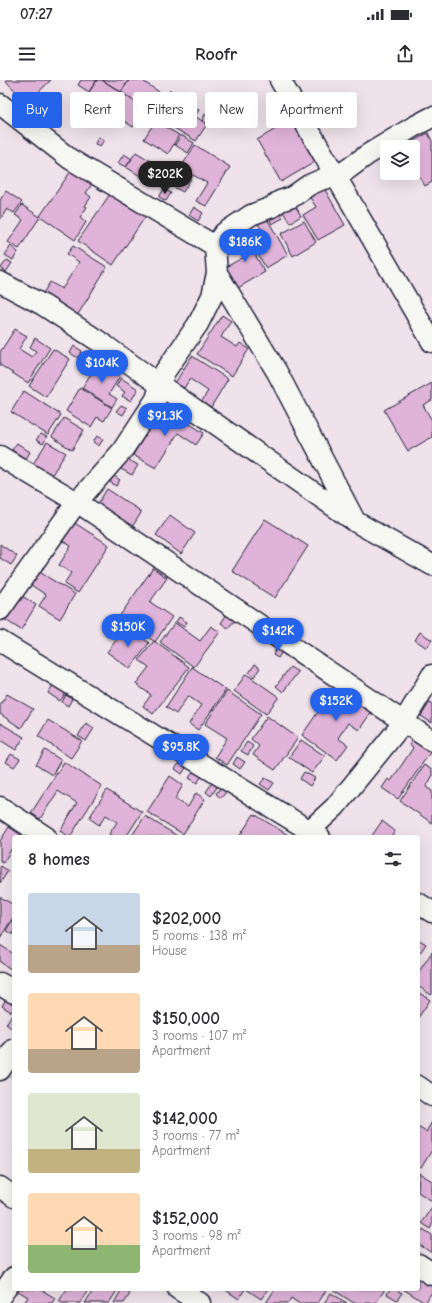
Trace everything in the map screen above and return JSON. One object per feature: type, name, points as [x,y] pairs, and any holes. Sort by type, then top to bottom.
[{"type":"street","points":[[280,80],[432,342]]},
{"type":"street","points":[[0,104],[70,159],[215,246]]},
{"type":"street","points":[[0,610],[77,502],[122,451],[156,399],[164,373],[198,324],[212,296],[217,273],[215,246],[224,232],[251,215],[292,197],[309,185],[323,179],[337,177],[367,155],[432,117]]},
{"type":"street","points":[[217,273],[277,372],[356,522]]},
{"type":"street","points":[[0,282],[43,305],[76,326],[356,522],[432,565]]},
{"type":"street","points":[[0,456],[77,502],[403,723],[432,741]]},
{"type":"street","points":[[0,641],[312,835],[403,723],[432,675]]},
{"type":"street","points":[[0,806],[43,835]]},
{"type":"street","points":[[420,904],[432,912]]},
{"type":"street","points":[[0,984],[12,991]]},
{"type":"street","points":[[0,1070],[12,1052]]},
{"type":"street","points":[[420,1087],[432,1096]]},
{"type":"street","points":[[0,1187],[12,1195]]},
{"type":"street","points":[[420,1266],[432,1274]]},
{"type":"street","points":[[0,1297],[12,1280]]},
{"type":"street","points":[[181,1291],[200,1303]]},
{"type":"building","points":[[5,80],[51,80],[38,92],[16,92]]},
{"type":"building","points":[[81,80],[97,80],[89,92],[78,85]]},
{"type":"building","points":[[97,80],[102,80],[121,92],[89,92]]},
{"type":"building","points":[[102,80],[129,80],[121,92]]},
{"type":"building","points":[[129,80],[146,80],[144,82],[159,92],[133,92],[133,100],[125,95],[125,92],[121,92]]},
{"type":"building","points":[[125,95],[133,100],[133,127],[125,122]]},
{"type":"building","points":[[205,114],[205,123],[202,121]]},
{"type":"building","points":[[197,118],[205,123],[205,127],[196,141],[174,128],[197,128]]},
{"type":"building","points":[[151,128],[167,128],[179,135],[168,154],[144,139]]},
{"type":"building","points":[[277,128],[296,128],[315,162],[281,182],[257,140]]},
{"type":"building","points":[[428,133],[432,141],[432,182],[425,186],[420,177],[420,140],[416,140]]},
{"type":"building","points":[[181,135],[194,143],[188,153],[175,145]]},
{"type":"building","points":[[98,137],[104,140],[100,146],[95,144]]},
{"type":"building","points":[[195,145],[230,167],[206,206],[196,201],[207,183],[193,175],[183,192],[170,185]]},
{"type":"building","points":[[136,152],[154,163],[145,179],[126,167]]},
{"type":"building","points":[[124,154],[132,159],[126,167],[118,163]]},
{"type":"building","points":[[73,168],[94,181],[86,193],[91,197],[85,206],[87,207],[80,217],[86,222],[75,240],[40,216]]},
{"type":"building","points":[[324,188],[345,225],[318,240],[303,215],[316,207],[309,196]]},
{"type":"building","points":[[164,189],[171,193],[166,201],[159,197]]},
{"type":"building","points":[[6,191],[22,202],[14,213],[7,209],[0,220],[0,200]]},
{"type":"building","points":[[112,191],[147,214],[113,265],[78,241]]},
{"type":"building","points":[[22,205],[40,217],[19,249],[8,242],[23,220],[15,215]]},
{"type":"building","points":[[295,205],[301,216],[290,223],[283,212]]},
{"type":"building","points":[[194,207],[203,213],[198,221],[189,215]]},
{"type":"building","points":[[278,210],[283,218],[272,224],[268,216]]},
{"type":"building","points":[[266,217],[288,255],[266,268],[254,248],[268,240],[257,222]]},
{"type":"building","points":[[304,221],[316,242],[293,256],[281,234]]},
{"type":"building","points":[[242,232],[265,272],[238,288],[226,267],[244,257],[232,237]]},
{"type":"building","points":[[11,246],[18,252],[13,260],[5,255]]},
{"type":"building","points":[[73,246],[107,267],[77,316],[42,295],[50,282],[62,289],[79,262],[67,254]]},
{"type":"building","points":[[7,260],[12,263],[6,272],[1,268]]},
{"type":"building","points":[[222,315],[231,321],[221,337],[237,347],[240,343],[249,349],[232,376],[197,354]]},
{"type":"building","points":[[15,329],[27,336],[19,349],[32,357],[36,351],[30,347],[35,338],[50,348],[28,383],[0,365],[0,352]]},
{"type":"building","points":[[74,346],[82,351],[78,358],[70,353]]},
{"type":"building","points":[[53,349],[70,359],[46,397],[29,386]]},
{"type":"building","points":[[192,356],[228,379],[211,407],[202,401],[208,391],[190,379],[184,388],[175,383]]},
{"type":"building","points":[[98,362],[120,376],[109,394],[117,399],[112,407],[82,388]]},
{"type":"building","points":[[121,378],[138,389],[131,401],[122,396],[125,392],[116,386]]},
{"type":"building","points":[[432,383],[432,400],[423,405],[432,419],[432,437],[408,451],[384,410]]},
{"type":"building","points":[[80,388],[112,408],[104,421],[97,417],[91,427],[66,411]]},
{"type":"building","points":[[24,391],[61,415],[48,435],[11,412]]},
{"type":"building","points":[[121,405],[127,408],[123,415],[116,411]]},
{"type":"building","points":[[163,407],[204,433],[196,445],[178,433],[156,468],[133,455]]},
{"type":"building","points":[[64,418],[84,430],[72,450],[52,437]]},
{"type":"building","points":[[41,434],[47,437],[43,444],[36,440]]},
{"type":"building","points":[[97,436],[103,439],[99,446],[93,442]]},
{"type":"building","points":[[47,442],[66,453],[51,476],[33,464]]},
{"type":"building","points":[[17,443],[30,452],[26,459],[12,450]]},
{"type":"building","points":[[127,459],[138,465],[132,475],[121,469]]},
{"type":"building","points":[[114,476],[120,480],[116,486],[110,482]]},
{"type":"building","points":[[107,489],[139,510],[138,511],[141,513],[132,527],[97,505]]},
{"type":"building","points":[[170,515],[195,533],[181,554],[156,535]]},
{"type":"building","points":[[265,519],[308,546],[275,598],[232,571]]},
{"type":"building","points":[[70,520],[109,545],[78,593],[64,584],[71,573],[59,565],[71,546],[58,538]]},
{"type":"building","points":[[0,544],[17,556],[11,565],[0,558]]},
{"type":"building","points":[[153,568],[167,578],[150,602],[172,617],[155,642],[119,617]]},
{"type":"building","points":[[36,570],[75,594],[60,619],[39,606],[46,595],[28,583]]},
{"type":"building","points":[[19,594],[36,605],[21,630],[4,619]]},
{"type":"building","points":[[227,614],[235,620],[228,628],[221,623]]},
{"type":"building","points":[[179,617],[187,622],[184,627],[176,622]]},
{"type":"building","points":[[175,623],[200,641],[211,626],[220,632],[194,667],[160,642]]},
{"type":"building","points":[[127,626],[149,643],[130,669],[107,652]]},
{"type":"building","points":[[420,632],[432,640],[427,648],[415,640]]},
{"type":"building","points":[[154,641],[189,667],[153,714],[143,706],[151,695],[136,684],[149,667],[139,660]]},
{"type":"building","points":[[277,647],[283,650],[278,658],[273,655]]},
{"type":"building","points":[[255,664],[260,668],[254,677],[249,673]]},
{"type":"building","points":[[192,667],[226,690],[198,730],[189,724],[201,705],[188,696],[176,714],[166,707]]},
{"type":"building","points":[[290,667],[298,672],[283,692],[276,686]]},
{"type":"building","points":[[246,674],[279,697],[266,714],[234,691]]},
{"type":"building","points":[[53,685],[66,693],[60,701],[48,693]]},
{"type":"building","points":[[336,686],[372,711],[359,730],[348,723],[338,738],[348,745],[337,760],[302,735]]},
{"type":"building","points":[[227,691],[261,714],[227,765],[215,757],[227,738],[205,724]]},
{"type":"building","points":[[7,694],[33,709],[21,728],[0,714],[0,705]]},
{"type":"building","points":[[66,695],[72,699],[68,706],[62,702]]},
{"type":"building","points":[[430,702],[432,703],[432,723],[421,716]]},
{"type":"building","points":[[267,716],[298,738],[275,770],[253,755],[259,746],[251,739]]},
{"type":"building","points":[[48,720],[82,741],[71,758],[38,736]]},
{"type":"building","points":[[0,723],[24,737],[16,750],[0,740]]},
{"type":"building","points":[[86,723],[94,728],[86,741],[78,736]]},
{"type":"building","points":[[413,739],[431,751],[398,799],[382,788],[388,779],[391,781],[413,748],[409,745]]},
{"type":"building","points":[[301,740],[325,756],[312,773],[289,757]]},
{"type":"building","points":[[247,742],[253,746],[248,755],[241,751]]},
{"type":"building","points":[[45,750],[61,760],[52,775],[36,765]]},
{"type":"building","points":[[11,754],[20,759],[14,767],[6,762]]},
{"type":"building","points":[[237,757],[245,762],[240,769],[233,764]]},
{"type":"building","points":[[64,762],[102,786],[71,835],[67,835],[60,831],[77,803],[58,791],[40,819],[31,813]]},
{"type":"building","points":[[180,762],[187,766],[182,774],[175,769]]},
{"type":"building","points":[[424,765],[432,770],[432,777],[426,787],[432,791],[432,823],[400,801]]},
{"type":"building","points":[[194,770],[202,776],[197,783],[189,778]]},
{"type":"building","points":[[304,772],[315,778],[310,786],[300,779]]},
{"type":"building","points":[[170,776],[183,785],[175,799],[188,807],[196,793],[205,799],[183,834],[147,812]]},
{"type":"building","points":[[265,778],[274,783],[269,790],[260,784]]},
{"type":"building","points":[[212,783],[217,787],[211,796],[206,792]]},
{"type":"building","points":[[220,788],[226,792],[221,798],[216,794]]},
{"type":"building","points":[[107,790],[142,812],[127,835],[109,834],[117,822],[106,815],[99,825],[89,818]]},
{"type":"building","points":[[254,814],[288,835],[240,835]]},
{"type":"building","points":[[145,816],[176,835],[132,835]]},
{"type":"building","points":[[382,821],[395,831],[392,835],[372,835]]},
{"type":"building","points":[[9,827],[21,835],[12,835],[12,848],[3,863],[0,861],[0,841]]},
{"type":"building","points":[[1,866],[8,871],[0,883],[0,867]]},
{"type":"building","points":[[0,897],[12,904],[12,919],[0,938]]},
{"type":"building","points":[[12,921],[12,934],[6,930]]},
{"type":"building","points":[[420,940],[426,944],[420,953]]},
{"type":"building","points":[[0,945],[12,953],[12,970],[0,962]]},
{"type":"building","points":[[432,952],[431,995],[420,987],[420,970]]},
{"type":"building","points":[[420,993],[430,1000],[420,1015]]},
{"type":"building","points":[[6,999],[12,1003],[12,1010],[11,1012],[2,1006]]},
{"type":"building","points":[[11,1016],[12,1017],[12,1028],[6,1024]]},
{"type":"building","points":[[432,1122],[432,1150],[421,1168],[420,1128],[426,1132]]},
{"type":"building","points":[[420,1174],[432,1181],[432,1201],[420,1193]]},
{"type":"building","points":[[432,1207],[432,1225],[430,1229],[421,1223]]},
{"type":"building","points":[[423,1229],[432,1235],[432,1253],[420,1245],[420,1234]]},
{"type":"building","points":[[420,1279],[432,1286],[432,1292],[425,1303],[406,1291],[420,1291]]},
{"type":"building","points":[[18,1291],[43,1291],[55,1298],[52,1303],[24,1303],[28,1297]]},
{"type":"building","points":[[66,1291],[87,1291],[80,1303],[61,1303],[59,1301]]},
{"type":"building","points":[[93,1291],[117,1291],[109,1303],[85,1303]]},
{"type":"building","points":[[121,1291],[125,1291],[130,1294],[124,1303],[114,1303]]},
{"type":"building","points":[[227,1291],[244,1291],[239,1299]]},
{"type":"building","points":[[249,1291],[267,1291],[261,1299]]},
{"type":"building","points":[[274,1291],[326,1291],[318,1303],[298,1303],[291,1298],[288,1303],[266,1303]]},
{"type":"building","points":[[335,1291],[384,1291],[376,1303],[354,1303]]},
{"type":"building","points":[[389,1291],[398,1291],[402,1293],[397,1300],[387,1294]]},
{"type":"building","points":[[331,1293],[347,1303],[324,1303]]}]
